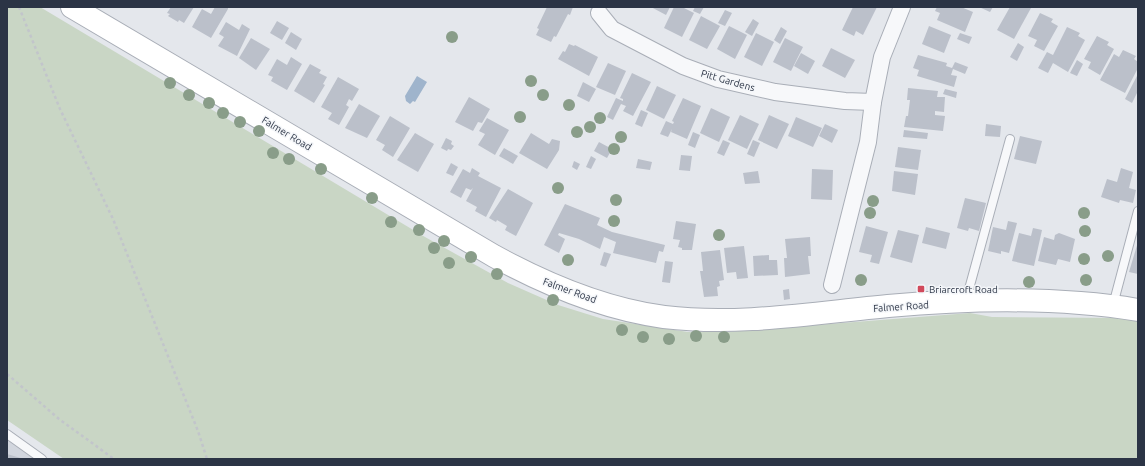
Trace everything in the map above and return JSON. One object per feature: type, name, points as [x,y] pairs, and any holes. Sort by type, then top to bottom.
[{"type":"main road","name":"Falmer Road","points":[[72,7],[494,256],[551,285],[580,296],[648,315],[726,321],[910,304],[965,302],[1025,301],[1112,306],[1138,310]]},
{"type":"street","points":[[832,285],[868,142],[873,102],[882,57],[902,7]]},
{"type":"street","name":"Pitt Gardens","points":[[599,13],[612,29],[683,66],[718,80],[775,92],[845,101],[873,102]]},
{"type":"lane","points":[[965,302],[1010,139]]},
{"type":"lane","points":[[1112,306],[1138,211]]},
{"type":"lane","points":[[7,434],[42,459]]},
{"type":"path","points":[[19,7],[60,109],[113,218],[198,431],[207,459]]},
{"type":"path","points":[[7,374],[59,419],[114,459]]},
{"type":"shaded area","points":[[7,439],[34,459],[7,459]]},
{"type":"green space","points":[[7,7],[40,7],[425,237],[508,283],[558,305],[603,319],[688,332],[727,332],[970,313],[992,317],[1121,318],[1138,321],[1138,459],[64,459],[7,420]]},
{"type":"water","points":[[417,76],[427,82],[415,102],[413,101],[410,104],[406,101],[405,96]]},
{"type":"building","points":[[171,7],[194,7],[184,23],[179,20],[178,22],[168,16],[170,14],[167,13]]},
{"type":"building","points":[[215,7],[228,7],[228,9],[211,38],[192,27],[202,9],[211,14]]},
{"type":"building","points":[[547,7],[573,7],[570,15],[568,14],[556,37],[554,36],[551,42],[536,35],[539,29],[537,28]]},
{"type":"building","points":[[651,7],[670,7],[666,15]]},
{"type":"building","points":[[674,7],[682,7],[694,13],[682,37],[664,28]]},
{"type":"building","points":[[695,7],[704,7],[700,14],[693,11]]},
{"type":"building","points":[[853,7],[877,7],[863,35],[856,31],[854,36],[842,30]]},
{"type":"building","points":[[937,7],[961,7],[973,12],[965,32],[937,20],[940,13],[935,11]]},
{"type":"building","points":[[979,7],[993,7],[990,12]]},
{"type":"building","points":[[1010,7],[1031,8],[1014,39],[997,30]]},
{"type":"building","points":[[725,10],[732,13],[725,26],[718,23]]},
{"type":"building","points":[[1040,13],[1053,19],[1051,22],[1058,26],[1044,51],[1034,46],[1037,40],[1028,36]]},
{"type":"building","points":[[701,16],[720,26],[707,49],[689,40]]},
{"type":"building","points":[[753,19],[759,23],[752,36],[745,32]]},
{"type":"building","points":[[277,21],[289,28],[282,40],[270,33]]},
{"type":"building","points":[[226,22],[239,30],[242,24],[250,29],[237,56],[218,46],[224,37],[219,34]]},
{"type":"building","points":[[729,26],[747,35],[735,59],[717,49]]},
{"type":"building","points":[[929,26],[951,35],[944,53],[922,44]]},
{"type":"building","points":[[781,27],[787,31],[780,44],[774,40]]},
{"type":"building","points":[[1067,27],[1080,33],[1078,36],[1085,40],[1068,72],[1053,63],[1048,73],[1038,68],[1047,52],[1053,55]]},
{"type":"building","points":[[291,32],[302,39],[296,50],[285,43]]},
{"type":"building","points":[[756,33],[774,42],[762,66],[744,57]]},
{"type":"building","points":[[960,33],[972,37],[969,44],[957,39]]},
{"type":"building","points":[[1097,36],[1109,42],[1107,45],[1114,49],[1100,75],[1088,68],[1091,62],[1084,59]]},
{"type":"building","points":[[251,38],[270,49],[256,70],[239,58]]},
{"type":"building","points":[[785,38],[803,47],[791,71],[773,62]]},
{"type":"building","points":[[1018,43],[1024,47],[1017,61],[1010,57]]},
{"type":"building","points":[[569,44],[575,45],[598,57],[589,76],[558,59],[563,51],[565,52]]},
{"type":"building","points":[[831,48],[855,60],[845,78],[822,66]]},
{"type":"building","points":[[1123,50],[1136,56],[1134,59],[1138,62],[1138,68],[1125,93],[1100,80],[1114,54],[1119,57]]},
{"type":"building","points":[[801,53],[815,61],[808,74],[794,66]]},
{"type":"building","points":[[918,55],[947,63],[946,66],[952,68],[955,62],[968,67],[965,74],[953,69],[951,75],[957,76],[954,87],[917,76],[919,70],[913,68]]},
{"type":"building","points":[[291,57],[302,64],[287,90],[271,81],[273,77],[268,75],[277,59],[287,65]]},
{"type":"building","points":[[1077,60],[1083,64],[1077,76],[1070,73]]},
{"type":"building","points":[[608,63],[626,71],[615,95],[596,87]]},
{"type":"building","points":[[310,64],[321,70],[319,73],[327,77],[323,84],[325,85],[314,103],[294,91]]},
{"type":"building","points":[[632,73],[651,82],[633,116],[623,111],[626,106],[621,104],[613,120],[607,117],[616,98],[623,101],[623,99],[620,98]]},
{"type":"building","points":[[1138,74],[1138,91],[1132,103],[1125,99]]},
{"type":"building","points":[[338,77],[359,89],[352,101],[349,99],[346,105],[349,107],[339,125],[328,119],[332,113],[321,107]]},
{"type":"building","points":[[583,82],[596,89],[589,102],[577,96]]},
{"type":"building","points":[[657,86],[676,95],[664,119],[646,110]]},
{"type":"building","points":[[908,88],[938,91],[937,97],[945,97],[944,112],[935,111],[935,115],[945,116],[943,131],[904,127],[906,116],[908,116],[910,100],[907,100]]},
{"type":"building","points":[[945,89],[957,92],[956,98],[943,94]]},
{"type":"building","points":[[469,97],[490,109],[482,123],[478,122],[473,131],[455,122]]},
{"type":"building","points":[[683,98],[701,106],[687,139],[671,132],[672,129],[668,137],[660,134],[666,121],[673,124],[674,122],[672,121]]},
{"type":"building","points":[[359,104],[380,116],[367,138],[345,128]]},
{"type":"building","points":[[711,108],[730,117],[719,142],[700,133]]},
{"type":"building","points":[[641,110],[648,113],[642,127],[635,124]]},
{"type":"building","points":[[740,115],[759,124],[747,149],[728,140]]},
{"type":"building","points":[[769,115],[789,124],[777,149],[758,140]]},
{"type":"building","points":[[390,116],[410,128],[393,157],[382,150],[385,145],[376,140]]},
{"type":"building","points":[[796,117],[822,128],[813,147],[788,136]]},
{"type":"building","points":[[487,118],[509,130],[495,155],[478,145],[485,134],[479,131]]},
{"type":"building","points":[[825,124],[838,130],[832,143],[819,136]]},
{"type":"building","points":[[986,124],[1001,126],[1000,137],[985,136]]},
{"type":"building","points":[[904,130],[928,133],[927,139],[903,137]]},
{"type":"building","points":[[693,132],[700,135],[695,148],[688,145]]},
{"type":"building","points":[[415,133],[434,144],[418,172],[397,160]]},
{"type":"building","points":[[531,133],[549,144],[552,139],[560,141],[559,150],[547,169],[519,153]]},
{"type":"building","points":[[1020,136],[1042,141],[1036,164],[1014,159]]},
{"type":"building","points":[[446,138],[452,141],[451,144],[454,146],[451,150],[448,149],[447,151],[441,148]]},
{"type":"building","points":[[723,140],[730,143],[724,156],[717,153]]},
{"type":"building","points":[[753,140],[760,143],[754,157],[747,154]]},
{"type":"building","points":[[599,142],[612,149],[607,158],[594,151]]},
{"type":"building","points":[[898,147],[921,150],[918,170],[895,167]]},
{"type":"building","points":[[504,148],[518,156],[513,164],[499,156]]},
{"type":"building","points":[[681,155],[692,156],[690,171],[679,170]]},
{"type":"building","points":[[591,156],[596,159],[591,169],[586,167]]},
{"type":"building","points":[[638,159],[652,162],[650,170],[636,168]]},
{"type":"building","points":[[574,161],[580,164],[577,170],[572,167]]},
{"type":"building","points":[[451,163],[458,167],[453,176],[446,173]]},
{"type":"building","points":[[472,168],[480,173],[478,176],[501,188],[486,217],[475,211],[477,207],[466,201],[473,188],[471,190],[466,188],[461,198],[450,192],[463,169],[470,173]]},
{"type":"building","points":[[1121,168],[1133,172],[1129,188],[1136,190],[1133,203],[1120,200],[1119,203],[1101,197],[1107,179],[1117,182]]},
{"type":"building","points":[[812,169],[833,170],[832,200],[811,199]]},
{"type":"building","points":[[758,171],[760,183],[745,184],[743,173]]},
{"type":"building","points":[[894,171],[918,174],[915,195],[892,191]]},
{"type":"building","points":[[508,189],[533,203],[516,236],[505,230],[507,226],[497,220],[496,222],[489,218]]},
{"type":"building","points":[[965,198],[986,203],[979,231],[969,228],[968,231],[957,228]]},
{"type":"building","points":[[565,204],[600,218],[597,225],[612,232],[665,245],[663,252],[659,251],[656,263],[613,253],[616,242],[604,237],[600,249],[579,239],[559,233],[558,235],[565,239],[559,253],[544,245]]},
{"type":"building","points":[[676,221],[696,224],[692,250],[682,250],[682,248],[678,247],[680,240],[673,239]]},
{"type":"building","points":[[1008,221],[1017,223],[1009,253],[1001,251],[1001,254],[988,251],[993,227],[1006,230]]},
{"type":"building","points":[[866,226],[888,232],[879,264],[870,262],[872,255],[859,252]]},
{"type":"building","points":[[926,227],[950,233],[946,249],[922,243]]},
{"type":"building","points":[[1033,228],[1042,230],[1034,266],[1012,261],[1019,233],[1031,236]]},
{"type":"building","points":[[898,230],[919,235],[912,263],[890,257]]},
{"type":"building","points":[[1059,233],[1075,239],[1070,262],[1058,259],[1056,265],[1038,261],[1044,237],[1054,240],[1055,235]]},
{"type":"building","points":[[810,237],[811,256],[808,256],[810,274],[785,277],[784,258],[787,258],[785,239]]},
{"type":"building","points":[[1138,242],[1138,274],[1129,272]]},
{"type":"building","points":[[744,246],[748,278],[737,279],[736,272],[727,273],[724,248]]},
{"type":"building","points":[[720,250],[724,280],[719,281],[720,286],[717,287],[718,296],[704,297],[700,271],[703,271],[701,252]]},
{"type":"building","points":[[604,252],[611,254],[606,267],[600,265]]},
{"type":"building","points":[[769,255],[769,260],[777,260],[778,275],[754,276],[753,256]]},
{"type":"building","points":[[665,261],[673,262],[670,283],[662,282]]},
{"type":"building","points":[[789,289],[790,299],[784,300],[783,290]]},
{"type":"building","points":[[7,454],[24,459],[7,459]]},
{"type":"place","name":"Briarcroft Road","points":[[921,289]]}]
